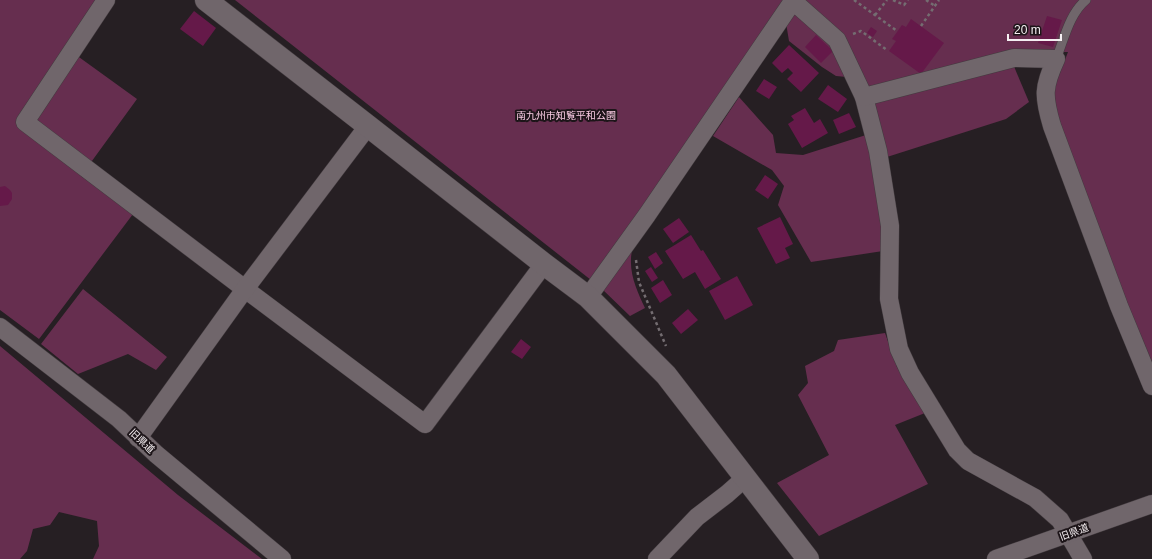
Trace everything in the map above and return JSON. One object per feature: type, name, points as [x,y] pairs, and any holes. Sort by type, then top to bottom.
[{"type":"street","points":[[106,0],[25,122],[245,290],[425,424],[544,264]]},
{"type":"street","points":[[206,0],[588,297],[666,375],[808,559]]},
{"type":"street","points":[[588,297],[647,215],[793,1],[838,40],[864,97],[878,151],[890,226],[889,299],[899,349],[910,373],[957,450],[968,461],[1035,498],[1060,520],[1083,559]]},
{"type":"street","points":[[864,97],[1014,58],[1056,59],[1046,87],[1046,105],[1052,126],[1119,306],[1152,386]]},
{"type":"street","points":[[138,438],[245,290],[368,126]]},
{"type":"street","name":"旧県道","points":[[0,327],[118,419],[156,454],[282,559]]},
{"type":"street","points":[[657,559],[697,516],[727,494],[745,478]]},
{"type":"street","name":"旧県道","points":[[996,559],[1152,504]]},
{"type":"lane","points":[[1056,59],[1073,16],[1079,6],[1086,0]]},
{"type":"path","points":[[854,0],[897,31]]},
{"type":"path","points":[[875,15],[888,0]]},
{"type":"path","points":[[893,0],[904,5],[908,0]]},
{"type":"path","points":[[926,0],[935,6]]},
{"type":"path","points":[[921,26],[939,0]]},
{"type":"path","points":[[838,40],[861,31],[887,50]]},
{"type":"path","points":[[636,253],[636,268],[639,282],[668,350]]},
{"type":"green space","points":[[0,0],[96,0],[65,47],[137,99],[81,176],[133,214],[39,339],[0,310]]},
{"type":"green space","name":"南九州市知覧平和公園","points":[[235,0],[1152,0],[1152,369],[1053,107],[1054,88],[1068,52],[1014,52],[879,87],[865,86],[847,77],[836,76],[789,41],[786,23],[591,280]]},
{"type":"green space","points":[[1013,64],[1029,102],[1006,119],[887,157],[871,99]]},
{"type":"green space","points":[[739,97],[773,135],[776,153],[803,155],[866,135],[883,221],[883,251],[811,262],[778,205],[784,186],[772,170],[713,136]]},
{"type":"green space","points":[[634,240],[631,257],[632,272],[637,290],[645,308],[630,316],[601,288]]},
{"type":"green space","points":[[83,289],[167,357],[156,370],[128,354],[78,374],[41,344]]},
{"type":"green space","points":[[885,333],[897,367],[925,413],[895,425],[928,484],[819,536],[777,483],[829,455],[798,395],[808,383],[805,366],[834,351],[838,340]]},
{"type":"green space","points":[[0,346],[178,495],[262,559],[93,559],[99,546],[97,521],[59,512],[50,525],[33,529],[27,551],[20,559],[0,559]]},
{"type":"building","points":[[194,11],[216,28],[203,46],[180,29]]},
{"type":"building","points":[[1047,16],[1062,20],[1053,47],[1038,43]]},
{"type":"building","points":[[911,19],[944,43],[921,74],[889,51],[896,41],[892,39],[902,25],[906,27]]},
{"type":"building","points":[[871,27],[877,31],[873,37],[867,33]]},
{"type":"building","points":[[816,35],[833,51],[821,63],[805,47]]},
{"type":"building","points":[[789,45],[819,73],[801,92],[787,79],[793,73],[788,68],[782,73],[772,63]]},
{"type":"building","points":[[764,79],[777,87],[769,99],[756,91]]},
{"type":"building","points":[[828,85],[847,99],[838,112],[818,99]]},
{"type":"building","points":[[805,108],[814,123],[820,119],[828,133],[802,148],[788,124],[794,120],[791,116]]},
{"type":"building","points":[[849,113],[856,127],[839,134],[833,120]]},
{"type":"building","points":[[765,175],[778,184],[768,199],[755,190]]},
{"type":"building","points":[[5,186],[12,193],[12,199],[8,205],[0,206],[0,187]]},
{"type":"building","points":[[780,217],[793,244],[785,248],[790,258],[776,264],[757,228]]},
{"type":"building","points":[[679,218],[689,232],[673,243],[663,229]]},
{"type":"building","points":[[691,235],[701,251],[703,250],[721,279],[705,289],[695,272],[683,279],[665,251]]},
{"type":"building","points":[[656,252],[663,263],[655,269],[648,257]]},
{"type":"building","points":[[651,267],[658,278],[652,282],[645,271]]},
{"type":"building","points":[[737,276],[753,305],[725,320],[709,291]]},
{"type":"building","points":[[663,280],[672,295],[660,303],[651,288]]},
{"type":"building","points":[[688,309],[698,320],[681,334],[672,323]]},
{"type":"building","points":[[521,339],[531,347],[522,359],[511,352]]}]
